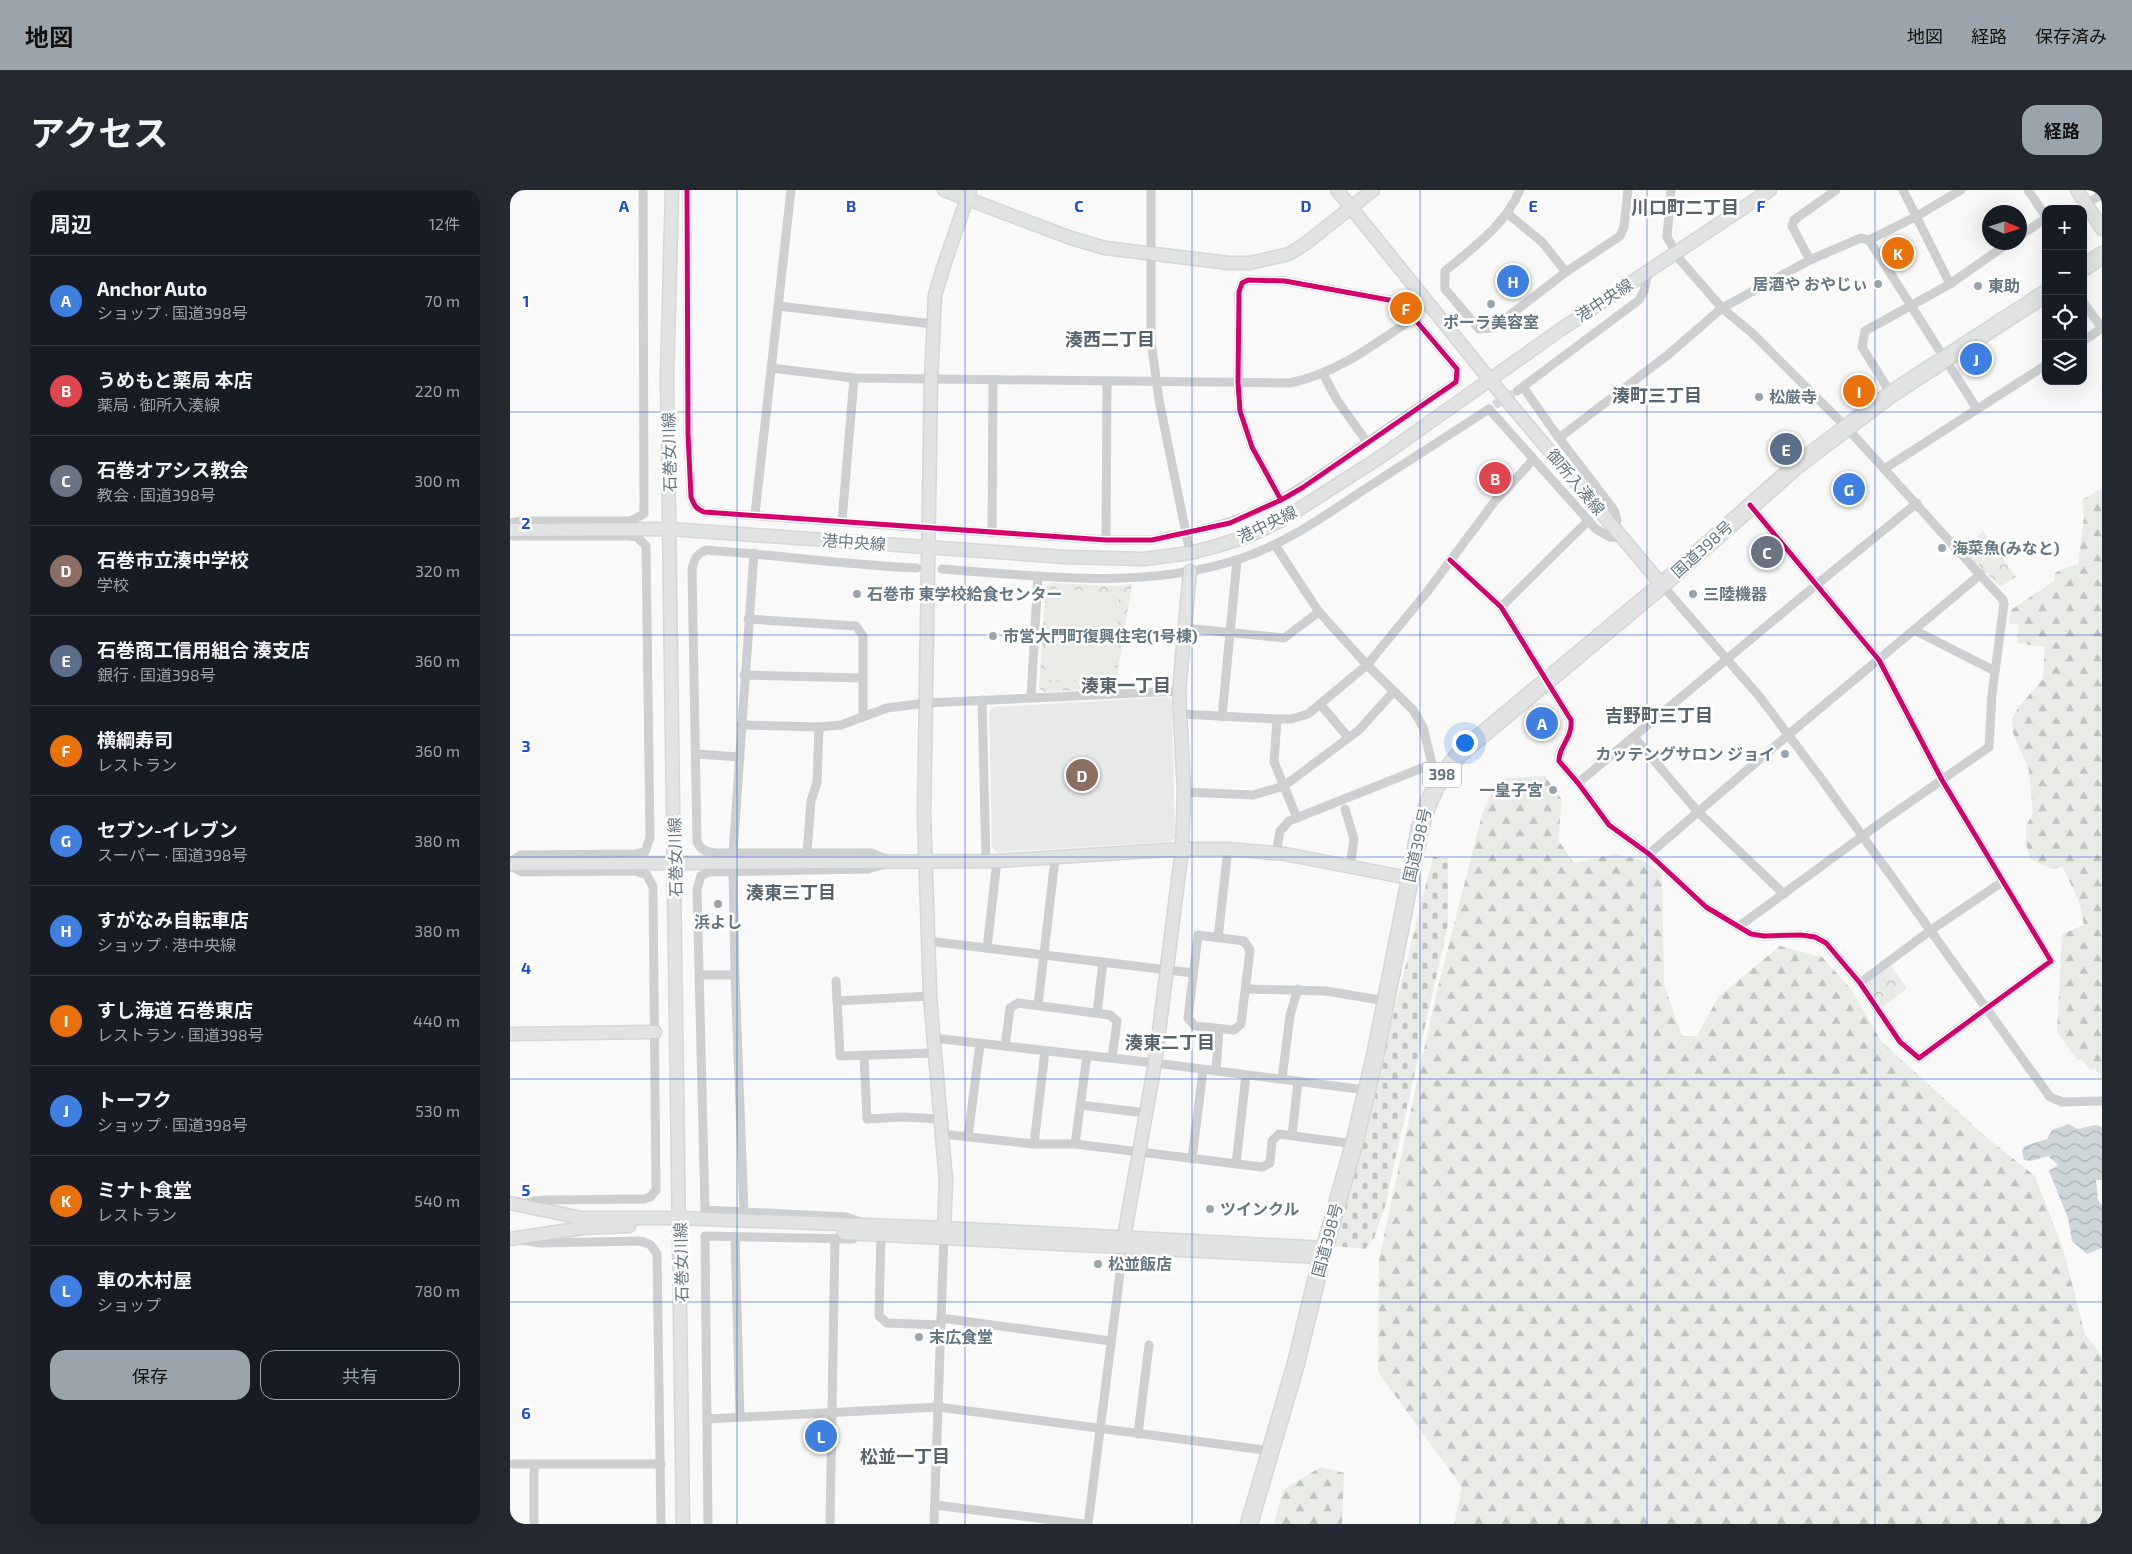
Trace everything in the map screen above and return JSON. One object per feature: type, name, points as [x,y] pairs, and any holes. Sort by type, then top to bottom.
[{"type":"highway","points":[[2087,265],[2102,255]]},
{"type":"highway","name":"国道398号","points":[[1249,1524],[1272,1451],[1323,1253],[1354,1144],[1386,1001],[1420,828],[1437,768],[1465,750],[1662,585],[1796,466],[1891,394],[2043,295]]},
{"type":"street","points":[[510,523],[520,521],[630,521],[644,514],[643,190]]},
{"type":"street","name":"石巻女川線","points":[[672,190],[667,376],[683,1524]]},
{"type":"street","points":[[687,190],[688,434],[691,497],[694,505],[704,512],[842,520],[912,527]]},
{"type":"street","points":[[755,514],[791,190]]},
{"type":"street","points":[[944,190],[969,194],[1071,238],[1105,248],[1229,263],[1271,260],[1289,254],[1306,244],[1373,190]]},
{"type":"street","points":[[1151,190],[1151,332],[1159,400],[1190,553]]},
{"type":"street","name":"御所入湊線","points":[[1337,190],[1490,380],[1662,585]]},
{"type":"street","points":[[1520,190],[1506,214],[1487,237],[1446,271],[1445,289],[1479,329],[1493,328],[1566,272],[1620,236],[1624,227],[1628,190]]},
{"type":"street","points":[[1671,190],[1667,237],[1676,254],[1722,308],[1752,333],[1846,428],[1981,574],[2003,600],[2004,604],[1995,671],[1989,747],[1862,836],[1738,927]]},
{"type":"street","name":"港中央線","points":[[510,530],[670,529],[1086,558],[1144,559],[1190,553],[1249,536],[1282,520],[1382,456],[1560,330],[1770,190]]},
{"type":"street","points":[[1810,260],[1792,226],[1794,220],[1836,190]]},
{"type":"street","points":[[1903,190],[1950,284]]},
{"type":"street","points":[[1559,438],[1669,354],[1722,308],[1810,260],[1861,238],[1869,240],[1917,216],[1961,190]]},
{"type":"street","points":[[2028,190],[2042,212]]},
{"type":"street","points":[[2077,190],[2102,229]]},
{"type":"street","points":[[934,1524],[946,1181],[939,1119],[930,996],[924,815],[931,380],[935,295],[969,194]]},
{"type":"street","points":[[2086,204],[2102,194]]},
{"type":"street","points":[[1506,214],[1542,242],[1566,272]]},
{"type":"street","points":[[2027,231],[2042,221]]},
{"type":"street","points":[[1869,240],[1977,409]]},
{"type":"street","points":[[1891,394],[1862,346],[1865,331],[1950,284],[1999,250]]},
{"type":"street","points":[[1614,528],[1616,520],[1614,510],[1520,389],[1639,300],[1644,291],[1648,272]]},
{"type":"street","points":[[1202,529],[1230,523],[1280,500],[1333,467],[1456,382],[1457,369],[1400,302],[1284,281],[1248,280],[1242,283],[1239,292],[1238,382],[1240,410],[1252,447],[1280,500]]},
{"type":"street","points":[[778,306],[933,324]]},
{"type":"street","points":[[2087,307],[2102,328],[2087,337]]},
{"type":"street","points":[[771,368],[854,378],[1290,383],[1323,374],[1358,356],[1415,318]]},
{"type":"street","points":[[1884,469],[2042,368]]},
{"type":"street","points":[[1323,374],[1337,400],[1367,442]]},
{"type":"street","points":[[842,520],[854,378]]},
{"type":"street","points":[[992,380],[992,533]]},
{"type":"street","points":[[1106,540],[1107,381]]},
{"type":"street","points":[[942,569],[1038,576],[1121,578],[1166,575],[1237,560],[1297,534],[1492,407],[1533,460],[1588,521],[1602,534],[1622,538]]},
{"type":"street","points":[[1180,714],[1276,719],[1302,716],[1320,704],[1368,665],[1427,592],[1495,501],[1533,460]]},
{"type":"street","points":[[1578,783],[1816,585],[1917,504]]},
{"type":"street","points":[[1450,560],[1501,606],[1572,720],[1571,732],[1559,756],[1560,764],[1578,783],[1609,825],[1649,854],[1706,907],[1738,927],[1751,934],[1764,936],[1800,935],[1815,937],[1826,943],[1860,983],[1900,1042],[1920,1058],[1985,1008],[2051,961],[1942,780],[1880,660],[1750,505]]},
{"type":"street","points":[[1501,606],[1588,521]]},
{"type":"street","points":[[944,529],[1106,540],[1152,540],[1169,536]]},
{"type":"street","points":[[510,536],[628,536],[637,537],[646,546],[650,838],[645,852],[636,854],[521,855],[510,864]]},
{"type":"street","points":[[1275,545],[1319,612],[1413,710],[1423,727],[1437,768],[1289,821],[1280,831],[1276,853]]},
{"type":"street","points":[[892,862],[871,853],[733,853],[703,851],[697,842],[693,563],[699,553],[706,550],[754,553],[858,565],[917,568]]},
{"type":"street","points":[[733,853],[754,553]]},
{"type":"street","points":[[1222,717],[1237,560]]},
{"type":"street","points":[[935,1504],[1087,1524],[1124,1243],[1155,1063],[1182,849],[1184,792],[1179,691],[1190,571]]},
{"type":"street","points":[[1649,854],[1981,574]]},
{"type":"street","points":[[1031,697],[1038,576]]},
{"type":"street","points":[[1662,585],[1759,696],[2053,1099],[2062,1102],[2102,1101]]},
{"type":"street","points":[[1185,628],[1284,638],[1319,612]]},
{"type":"street","points":[[748,619],[856,626],[863,636],[863,717]]},
{"type":"street","points":[[1914,630],[1995,671]]},
{"type":"street","points":[[744,675],[863,678]]},
{"type":"street","points":[[741,725],[819,727],[841,725],[887,708],[926,703],[1179,691]]},
{"type":"street","points":[[1184,792],[1253,795],[1284,786],[1359,730],[1394,691]]},
{"type":"street","points":[[982,700],[991,861],[987,948]]},
{"type":"street","points":[[1320,704],[1348,737]]},
{"type":"street","points":[[1276,719],[1274,762],[1297,818]]},
{"type":"street","points":[[807,853],[811,801],[817,783],[819,727]]},
{"type":"street","points":[[1634,737],[1698,812],[1784,894]]},
{"type":"street","points":[[697,754],[740,757]]},
{"type":"street","points":[[1345,809],[1354,839],[1350,867]]},
{"type":"street","points":[[510,864],[991,861],[1055,859],[1182,849],[1228,849],[1276,853],[1409,878]]},
{"type":"street","points":[[1218,938],[1228,849]]},
{"type":"street","points":[[1038,1005],[1055,859]]},
{"type":"street","points":[[876,1232],[846,1217],[705,1210],[697,889],[701,876],[708,872],[868,869],[892,862]]},
{"type":"street","points":[[510,864],[522,872],[635,871],[646,874],[650,878],[653,887],[657,1184],[653,1194],[644,1199],[546,1200],[511,1203]]},
{"type":"street","points":[[733,872],[744,1212]]},
{"type":"street","points":[[1860,983],[1931,930],[2002,882]]},
{"type":"street","points":[[1198,935],[1244,941],[1250,950],[1246,988],[1241,1024],[1234,1030],[1195,1026],[1188,1018],[1193,973],[1198,935]]},
{"type":"street","points":[[928,941],[1193,973]]},
{"type":"street","points":[[1097,1013],[1103,962]]},
{"type":"street","points":[[699,975],[735,975]]},
{"type":"street","points":[[836,981],[840,1056],[934,1053]]},
{"type":"street","points":[[1246,988],[1326,990],[1386,1001]]},
{"type":"street","points":[[1282,1079],[1290,1015],[1298,989]]},
{"type":"street","points":[[837,1000],[930,996]]},
{"type":"street","points":[[1005,1046],[1010,1008],[1018,1003],[1038,1005],[1110,1014],[1117,1021],[1112,1058]]},
{"type":"street","points":[[1216,1071],[1219,1029]]},
{"type":"street","points":[[510,1034],[655,1032]]},
{"type":"street","points":[[933,1038],[1155,1063],[1366,1090]]},
{"type":"street","points":[[968,1136],[980,1044]]},
{"type":"street","points":[[1034,1144],[1045,1051]]},
{"type":"street","points":[[864,1055],[867,1120],[939,1119]]},
{"type":"street","points":[[1075,1144],[1087,1055]]},
{"type":"street","points":[[1192,1159],[1203,1070]]},
{"type":"street","points":[[1236,1164],[1246,1075]]},
{"type":"street","points":[[1292,1135],[1298,1082]]},
{"type":"street","points":[[1080,1105],[1146,1114]]},
{"type":"street","points":[[942,1134],[1034,1144],[1075,1144],[1262,1168],[1270,1162],[1272,1141],[1279,1134],[1354,1144]]},
{"type":"street","points":[[511,1203],[582,1218],[680,1221],[876,1232],[944,1233],[1323,1253]]},
{"type":"street","points":[[511,1239],[582,1228],[680,1221]]},
{"type":"street","points":[[708,1524],[705,1236],[852,1239],[876,1232]]},
{"type":"street","points":[[876,1232],[879,1316],[887,1323],[941,1321],[1111,1341]]},
{"type":"street","points":[[735,1236],[740,1417]]},
{"type":"street","points":[[830,1524],[835,1238]]},
{"type":"street","points":[[511,1239],[541,1243],[641,1241],[655,1249],[657,1254],[661,1524]]},
{"type":"street","points":[[1138,1434],[1149,1345]]},
{"type":"street","points":[[707,1418],[938,1407],[1099,1430],[1272,1451]]},
{"type":"street","points":[[510,1464],[661,1464]]},
{"type":"street","points":[[534,1464],[534,1524]]},
{"type":"shaded area","points":[[1167,697],[1172,701],[1175,838],[1169,842],[997,852],[992,847],[989,712],[993,707]]},
{"type":"green space","points":[[2102,488],[2102,1075],[2100,1075],[2095,1069],[2090,1070],[2082,1060],[2077,1060],[2057,1032],[2062,934],[2084,925],[2080,904],[2063,867],[2052,869],[2031,860],[2026,844],[2026,826],[2033,813],[2029,770],[2013,733],[2012,719],[2018,708],[2043,679],[2045,647],[2017,643],[2019,625],[2009,623],[2011,610],[2054,581],[2055,573],[2064,568],[2078,565],[2084,517],[2082,500]]},
{"type":"green space","points":[[1983,531],[2016,577],[2000,587],[1963,549]]},
{"type":"green space","points":[[1050,583],[1115,586],[1132,584],[1115,688],[1043,692],[1039,688],[1046,587]],"holes":[[[1050,589],[1119,593],[1114,682],[1045,679]]]},
{"type":"green space","points":[[1050,589],[1119,593],[1114,683],[1045,679]]},
{"type":"green space","points":[[1545,776],[1562,800],[1558,840],[1574,863],[1615,854],[1642,860],[1662,873],[1664,984],[1682,1036],[1697,1036],[1719,996],[1780,946],[1822,957],[1851,989],[1881,1041],[1986,1137],[2035,1176],[2064,1252],[2085,1334],[2102,1356],[2102,1524],[1454,1524],[1462,1487],[1378,1372],[1379,1259],[1435,999],[1483,811],[1495,785],[1505,778]]},
{"type":"green space","points":[[1433,857],[1448,858],[1448,924],[1384,1210],[1374,1238],[1365,1249],[1335,1246]]},
{"type":"green space","points":[[1891,966],[1907,988],[1883,1007],[1866,985]]},
{"type":"green space","points":[[1321,1467],[1344,1473],[1342,1524],[1274,1524],[1283,1490]]},
{"type":"water","points":[[2069,1124],[2078,1129],[2095,1125],[2102,1127],[2102,1180],[2096,1180],[2098,1200],[2102,1206],[2102,1248],[2087,1254],[2072,1241],[2068,1218],[2049,1171],[2058,1165],[2048,1156],[2031,1161],[2024,1160],[2022,1151],[2025,1146],[2047,1139],[2052,1130]]},
{"type":"tunnel","points":[[1494,405],[1517,391]]},
{"type":"tunnel","points":[[912,527],[944,529]]},
{"type":"tunnel","points":[[1169,536],[1202,529]]},
{"type":"cycle path","points":[[687,190],[688,434],[691,497],[701,511],[1106,540],[1152,540],[1230,523],[1281,500],[1302,488],[1456,382],[1457,369],[1400,302],[1285,281],[1248,280],[1242,283],[1239,292],[1238,382],[1240,411],[1252,447],[1281,500]]},
{"type":"cycle path","points":[[1450,560],[1501,607],[1571,720],[1570,732],[1559,756],[1559,761],[1609,825],[1649,854],[1706,907],[1751,934],[1764,936],[1801,935],[1815,937],[1826,943],[1860,983],[1900,1042],[1919,1058],[2051,961],[1942,780],[1879,660],[1750,505]]},
{"type":"place","name":"ミナト食堂","points":[[1898,253]]},
{"type":"place","name":"すがなみ自転車店","points":[[1513,281]]},
{"type":"place","name":"居酒や おやじぃ","points":[[1878,284]]},
{"type":"place","name":"東助","points":[[1978,286]]},
{"type":"place","name":"ポーラ美容室","points":[[1491,304]]},
{"type":"place","name":"横綱寿司","points":[[1406,308]]},
{"type":"place","name":"トーフク","points":[[1976,359]]},
{"type":"place","name":"すし海道 石巻東店","points":[[1859,391]]},
{"type":"place","name":"松厳寺","points":[[1759,397]]},
{"type":"place","name":"石巻商工信用組合 湊支店","points":[[1786,449]]},
{"type":"place","name":"うめもと薬局 本店","points":[[1495,478]]},
{"type":"place","name":"セブン-イレブン","points":[[1849,489]]},
{"type":"place","name":"海菜魚(みなと)","points":[[1942,548]]},
{"type":"place","name":"石巻オアシス教会","points":[[1767,552]]},
{"type":"place","name":"石巻市 東学校給食センター","points":[[857,594]]},
{"type":"place","name":"三陸機器","points":[[1693,594]]},
{"type":"place","name":"市営大門町復興住宅(1号棟)","points":[[993,636]]},
{"type":"place","name":"Anchor Auto","points":[[1542,723]]},
{"type":"place","name":"カッテングサロン ジョイ","points":[[1785,754]]},
{"type":"place","name":"石巻市立湊中学校","points":[[1082,775]]},
{"type":"place","name":"一皇子宮","points":[[1553,790]]},
{"type":"place","name":"浜よし","points":[[718,904]]},
{"type":"place","name":"ツインクル","points":[[1210,1209]]},
{"type":"place","name":"松並飯店","points":[[1098,1264]]},
{"type":"place","name":"末広食堂","points":[[919,1337]]},
{"type":"place","name":"車の木村屋","points":[[821,1436]]},
{"type":"district","name":"川口町二丁目","points":[[1685,208]]},
{"type":"district","name":"湊西二丁目","points":[[1110,340]]},
{"type":"district","name":"湊町三丁目","points":[[1657,396]]},
{"type":"district","name":"湊東一丁目","points":[[1126,686]]},
{"type":"district","name":"吉野町三丁目","points":[[1659,716]]},
{"type":"district","name":"湊東三丁目","points":[[791,893]]},
{"type":"district","name":"湊東二丁目","points":[[1170,1043]]},
{"type":"district","name":"松並一丁目","points":[[905,1457]]}]
